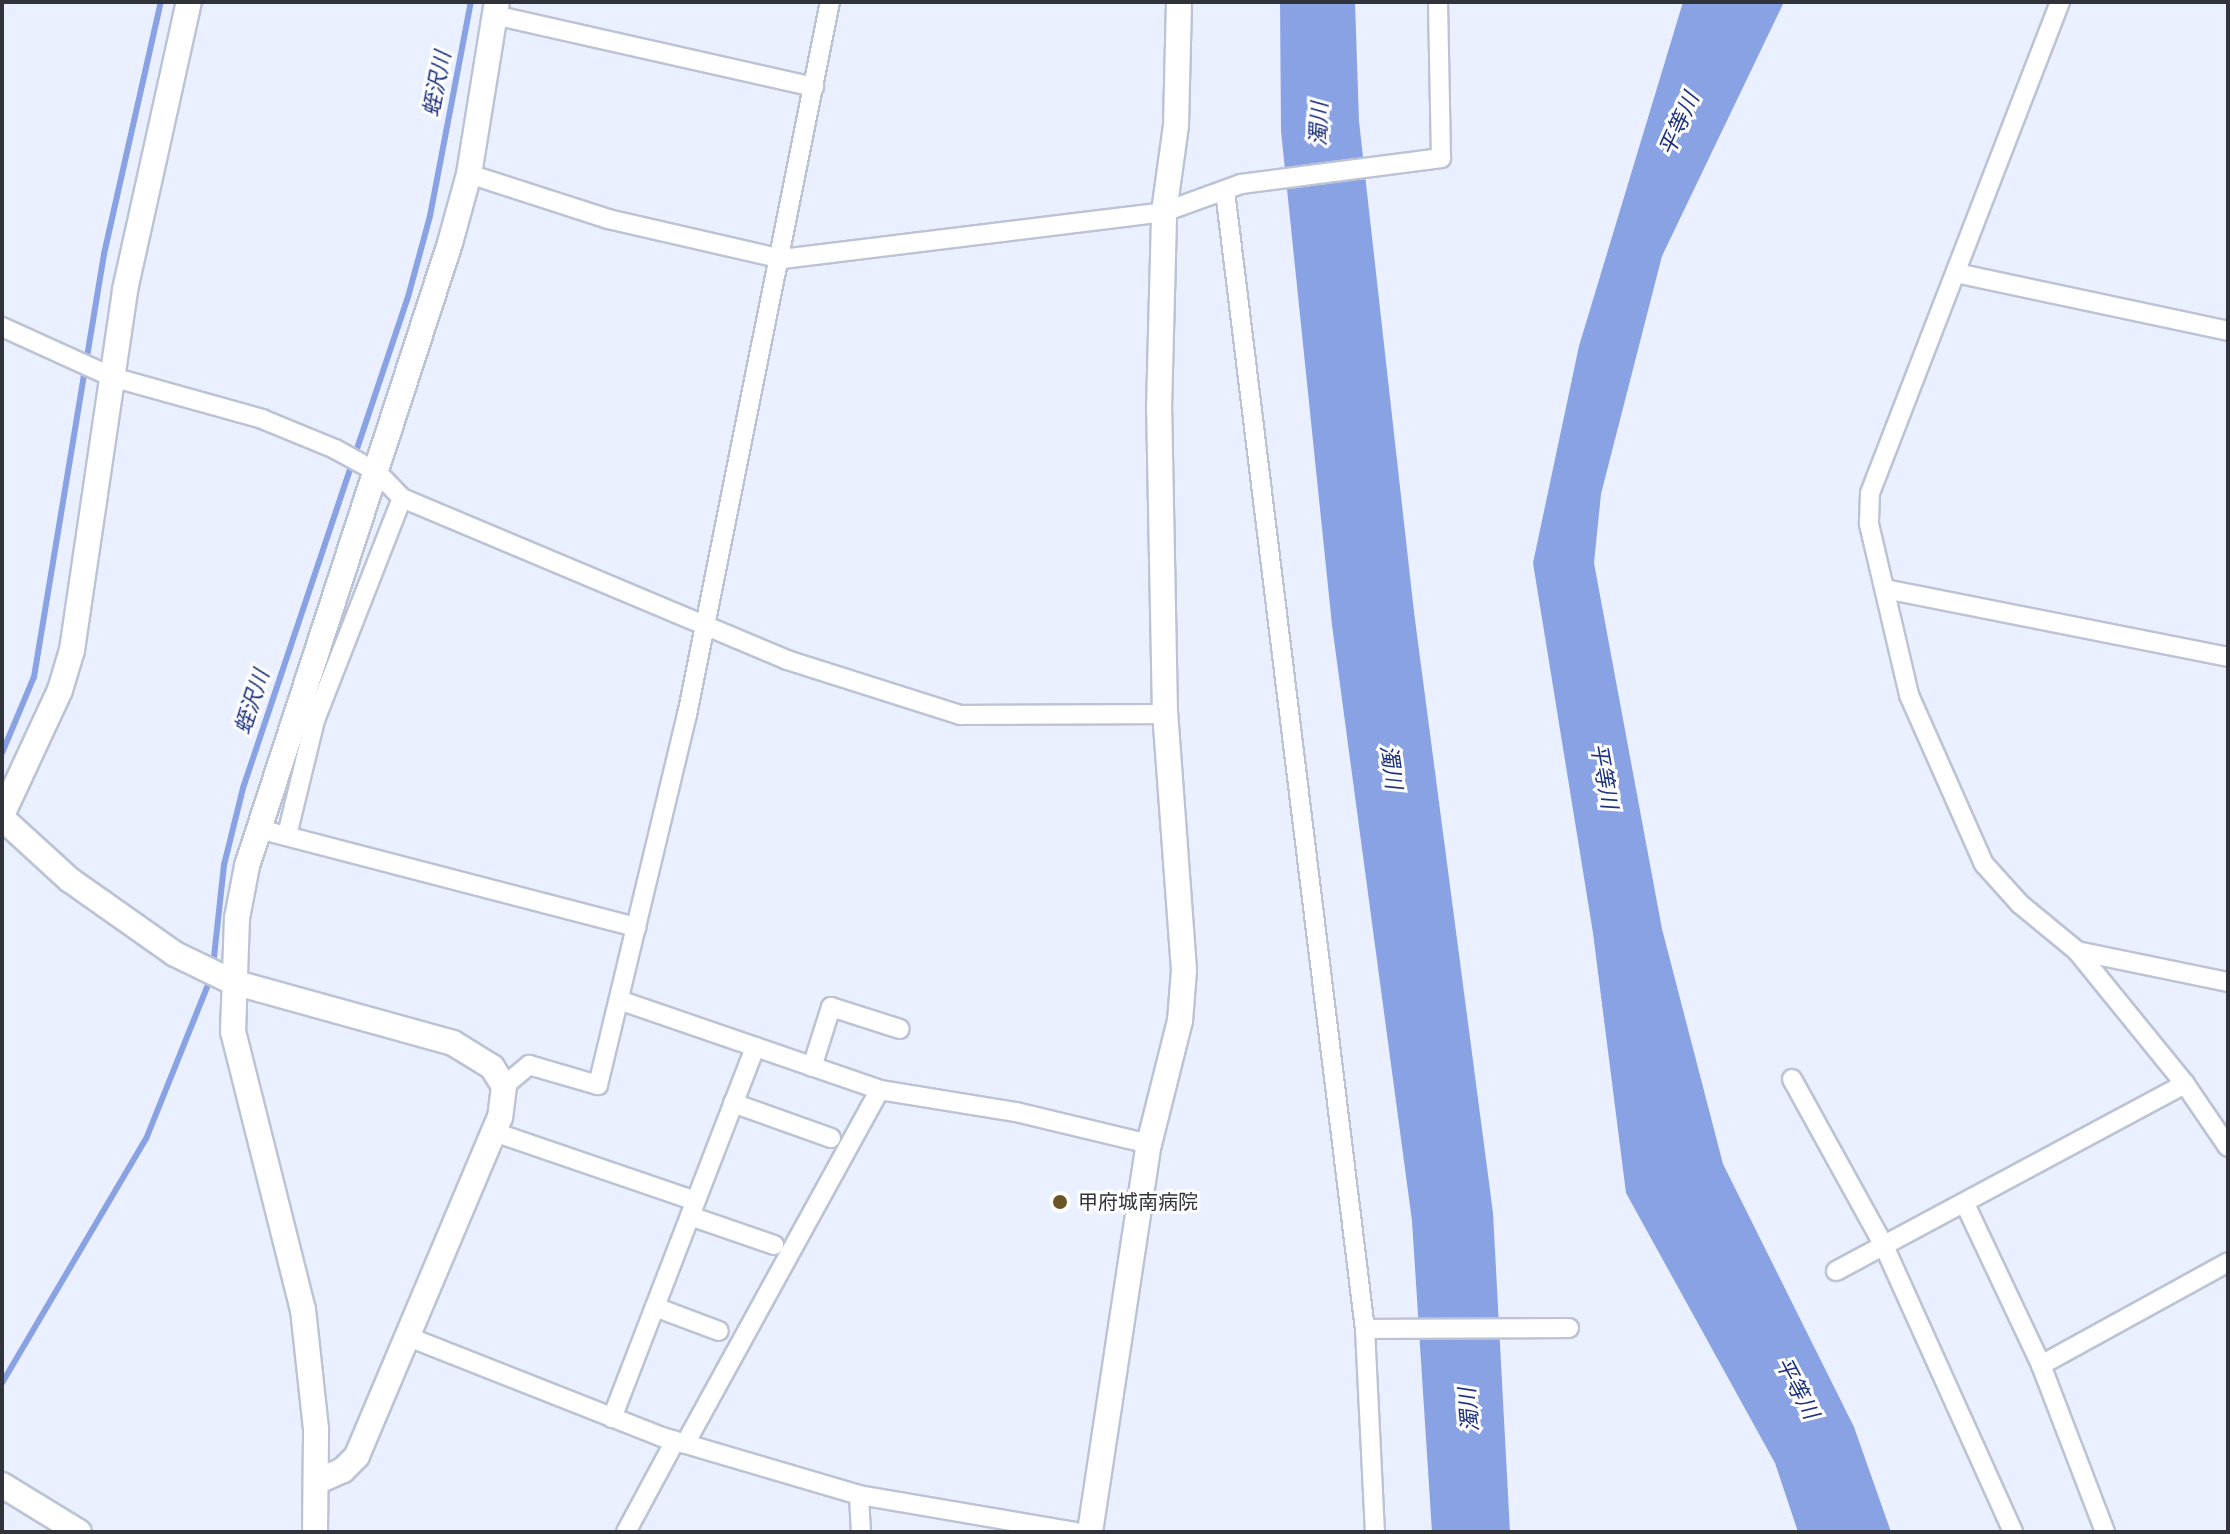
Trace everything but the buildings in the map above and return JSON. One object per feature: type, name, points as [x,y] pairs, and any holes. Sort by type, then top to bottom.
[{"type":"street","points":[[189,2],[143,190],[108,375],[72,650],[60,690],[2,816],[70,880],[219,975],[453,1043],[492,1067],[504,1086]]},
{"type":"street","points":[[318,1481],[343,1470],[357,1456],[411,1338],[494,1132],[504,1086],[529,1065],[598,1085],[705,629],[782,259],[830,2]]},
{"type":"street","points":[[1090,1532],[1149,1144],[1180,1021],[1184,970],[1165,714],[1159,409],[1164,212],[1176,125],[1179,2]]},
{"type":"street","points":[[469,174],[608,219],[782,259],[1164,212],[1233,187],[1441,158],[1438,2]]},
{"type":"street","points":[[2060,2],[1870,493],[1869,524],[1909,695],[1984,864],[2020,904],[2077,951],[2185,1084],[2228,1147]]},
{"type":"street","points":[[287,835],[299,744],[371,469],[469,174],[496,9],[814,87]]},
{"type":"street","points":[[1233,187],[1373,1329],[1375,1532]]},
{"type":"street","points":[[1956,273],[2228,331]]},
{"type":"street","points":[[2,327],[108,375],[262,419],[342,453],[371,469],[402,498],[705,629],[960,715],[1165,714]]},
{"type":"street","points":[[315,1532],[318,1481],[303,1310],[243,1088],[219,975],[259,829],[299,744],[402,498]]},
{"type":"street","points":[[1885,589],[2228,657]]},
{"type":"street","points":[[259,829],[636,927]]},
{"type":"street","points":[[2077,951],[2228,982]]},
{"type":"street","points":[[619,1000],[880,1090],[1016,1112],[1149,1144]]},
{"type":"street","points":[[812,1067],[831,1007],[900,1029]]},
{"type":"street","points":[[612,1418],[755,1047]]},
{"type":"street","points":[[1792,1079],[1884,1246],[2013,1532]]},
{"type":"street","points":[[1836,1271],[2185,1084]]},
{"type":"street","points":[[626,1532],[680,1443],[880,1090]]},
{"type":"street","points":[[733,1103],[831,1138]]},
{"type":"street","points":[[494,1132],[693,1208],[774,1245]]},
{"type":"street","points":[[1965,1204],[2041,1365],[2105,1532]]},
{"type":"street","points":[[2041,1365],[2228,1262]]},
{"type":"street","points":[[655,1307],[719,1331]]},
{"type":"street","points":[[1373,1329],[1561,1328]]},
{"type":"street","points":[[411,1338],[680,1443],[859,1495],[1075,1532]]},
{"type":"street","points":[[2,1485],[79,1532]]},
{"type":"street","points":[[859,1495],[861,1532]]},
{"type":"water","name":"濁川","points":[[1280,2],[1355,2],[1359,121],[1414,612],[1493,1213],[1510,1532],[1432,1532],[1412,1221],[1332,625],[1281,131]]},
{"type":"water","name":"平等川","points":[[1683,2],[1784,2],[1662,256],[1601,494],[1594,563],[1662,929],[1723,1164],[1854,1427],[1891,1532],[1798,1532],[1775,1463],[1626,1193],[1593,933],[1533,563],[1579,346]]},
{"type":"waterway","points":[[2,753],[34,677],[104,254],[161,2]]},
{"type":"waterway","name":"蛭沢川","points":[[213,966],[224,865],[243,788],[408,297],[430,216],[471,2]]},
{"type":"waterway","name":"蛭沢川","points":[[2,1383],[146,1139],[211,977]]},
{"type":"place","name":"甲府城南病院","points":[[1060,1202]]}]
